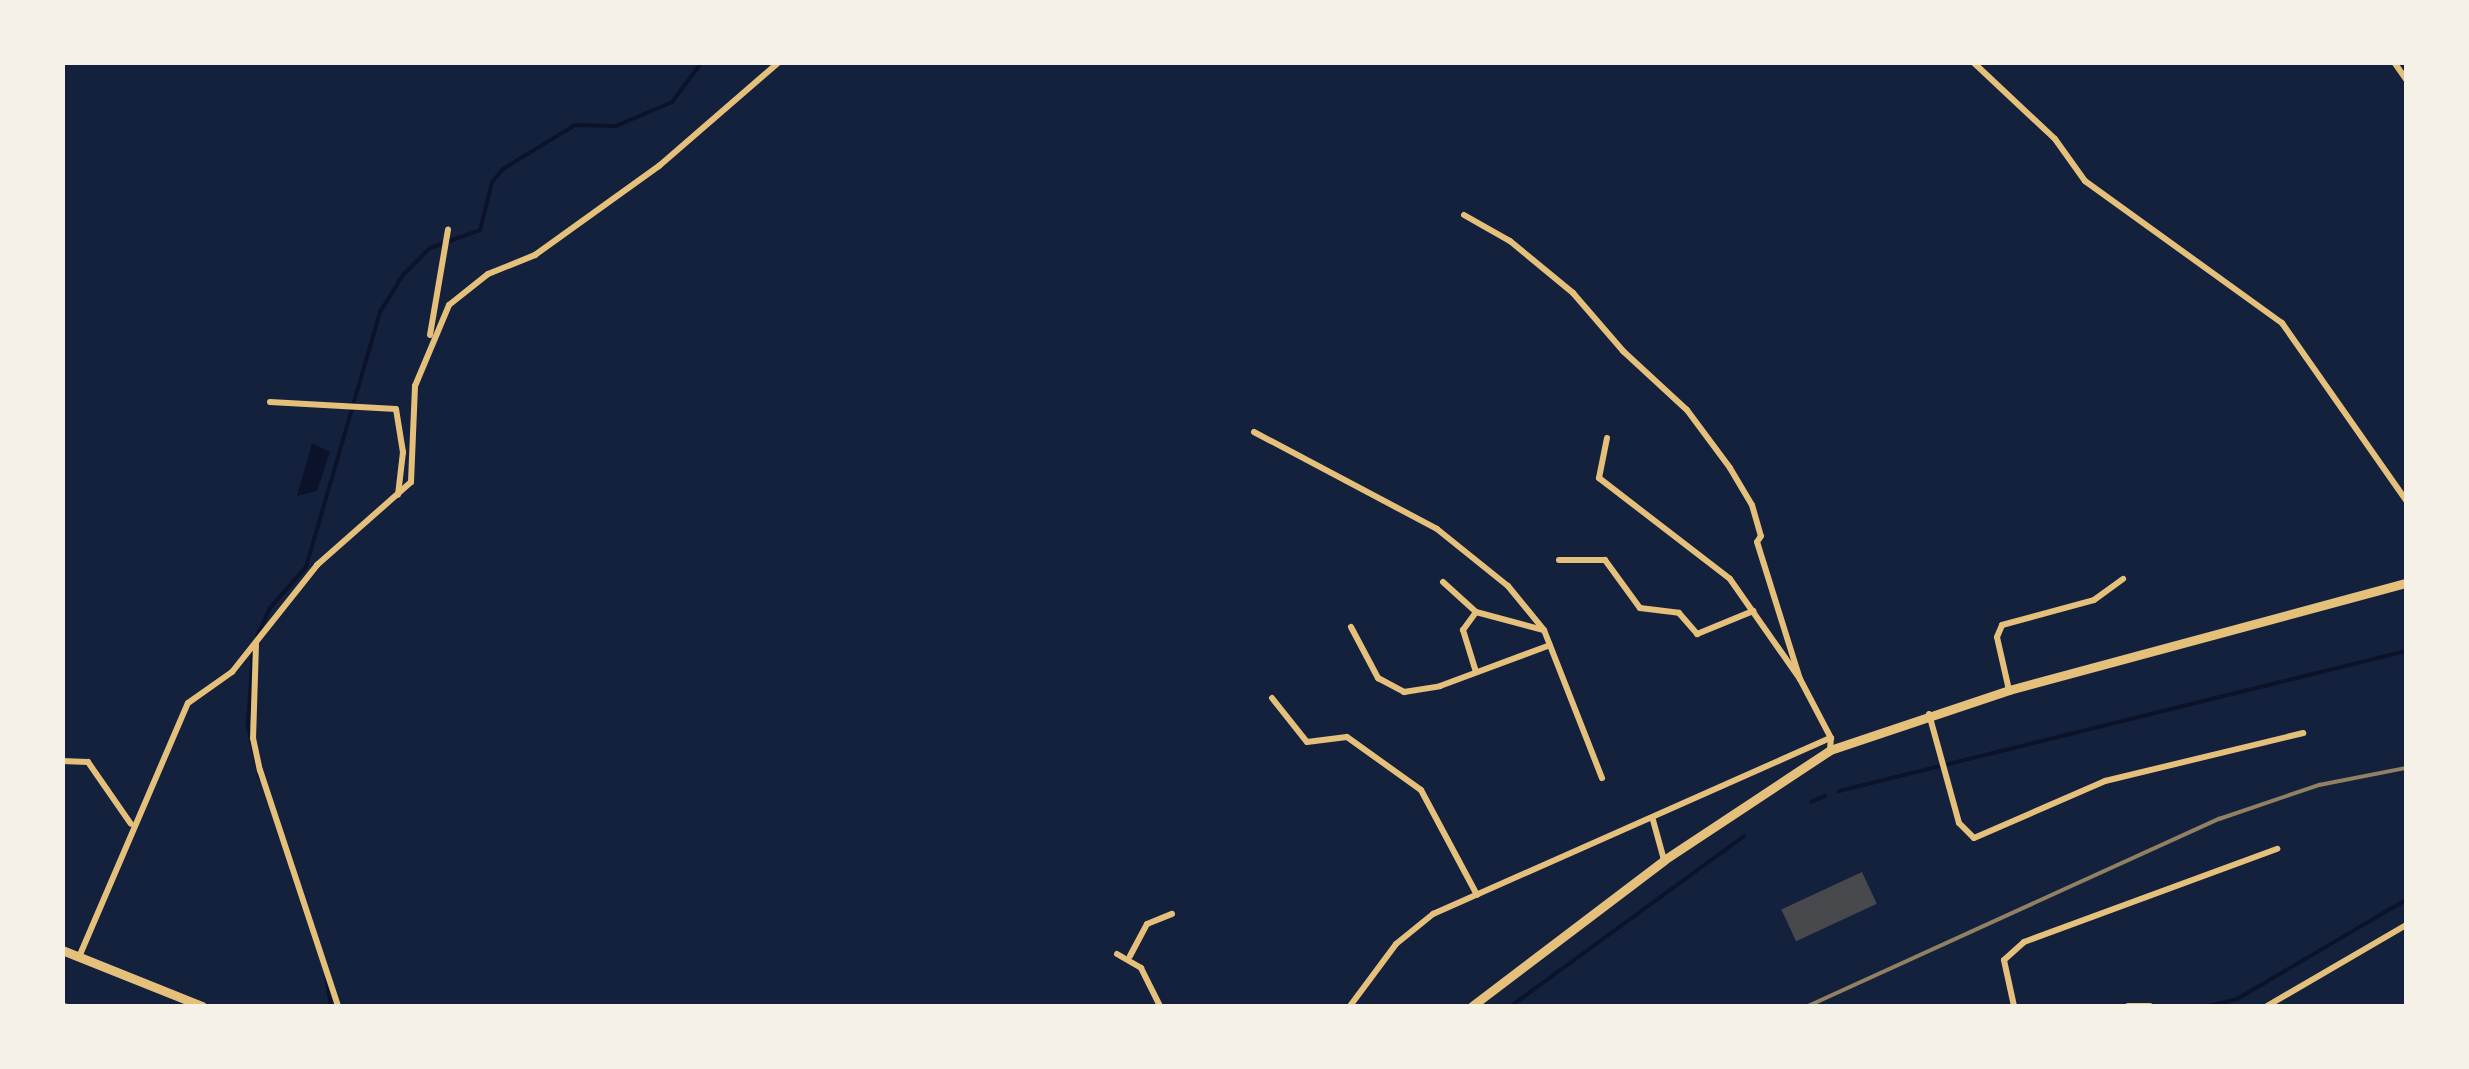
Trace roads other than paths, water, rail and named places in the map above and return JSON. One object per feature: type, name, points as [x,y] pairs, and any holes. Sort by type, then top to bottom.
[{"type":"main road","points":[[1472,1006],[1664,860],[1830,750],[2009,690],[2406,583]]},
{"type":"main road","points":[[62,950],[202,1006]]},
{"type":"street","points":[[430,336],[465,288],[535,256],[717,121],[779,62]]},
{"type":"street","points":[[1974,62],[2055,138],[2085,181],[2282,323],[2406,500]]},
{"type":"street","points":[[2394,62],[2406,79]]},
{"type":"street","points":[[1464,215],[1510,241],[1573,293],[1623,352],[1686,410],[1730,468],[1752,505],[1757,542],[1800,680]]},
{"type":"street","points":[[79,957],[131,824],[150,800],[188,704],[232,672],[317,565],[397,496],[415,466],[416,386],[430,336],[433,292],[448,239]]},
{"type":"street","points":[[270,402],[389,404],[401,415],[397,496]]},
{"type":"street","points":[[1254,432],[1438,530],[1508,586],[1544,630],[1602,778]]},
{"type":"street","points":[[1608,438],[1599,478],[1652,526],[1706,558],[1753,611],[1800,680],[1831,738],[1830,750]]},
{"type":"street","points":[[1559,560],[1605,560],[1640,608],[1680,613],[1697,634],[1753,611]]},
{"type":"street","points":[[2009,690],[1997,637],[2002,625],[2094,600],[2123,579]]},
{"type":"street","points":[[1443,582],[1476,612],[1544,630]]},
{"type":"street","points":[[1476,612],[1463,630],[1476,672]]},
{"type":"street","points":[[1352,627],[1366,663],[1390,689],[1418,693],[1550,645]]},
{"type":"street","points":[[256,643],[254,738],[260,770],[338,1006]]},
{"type":"street","points":[[1272,698],[1306,742],[1348,737],[1422,790],[1477,895]]},
{"type":"street","points":[[1929,714],[1959,823],[1974,838],[1986,837],[2018,815],[2105,782],[2303,733]]},
{"type":"street","points":[[1350,1006],[1412,929],[1477,895],[1831,738]]},
{"type":"street","points":[[62,761],[88,762],[131,824]]},
{"type":"street","points":[[1653,820],[1664,860]]},
{"type":"street","points":[[2014,1006],[2004,960],[2024,942],[2277,849]]},
{"type":"street","points":[[1130,956],[1147,924],[1172,914]]},
{"type":"street","points":[[2267,1006],[2406,925]]},
{"type":"street","points":[[1117,954],[1130,956]]},
{"type":"street","points":[[1130,956],[1160,1006]]},
{"type":"street","points":[[2128,1006],[2150,1006]]},
{"type":"water","points":[[312,443],[330,452],[317,491],[297,496]]},
{"type":"waterway","points":[[257,636],[270,608],[306,567],[380,312],[403,275],[430,248],[480,230],[492,182],[503,169],[575,125],[616,126],[672,102],[702,62]]},
{"type":"waterway","points":[[253,650],[248,726],[260,779]]},
{"type":"waterway","points":[[1839,791],[2406,651]]},
{"type":"waterway","points":[[1811,802],[1825,796]]},
{"type":"waterway","points":[[1511,1006],[1744,836]]},
{"type":"waterway","points":[[2209,1006],[2237,999],[2406,900]]},
{"type":"waterway","points":[[326,977],[331,1004]]},
{"type":"railway","points":[[1808,1006],[2219,819],[2319,785],[2406,768]]},
{"type":"railway","points":[[62,1004],[68,1006]]}]
